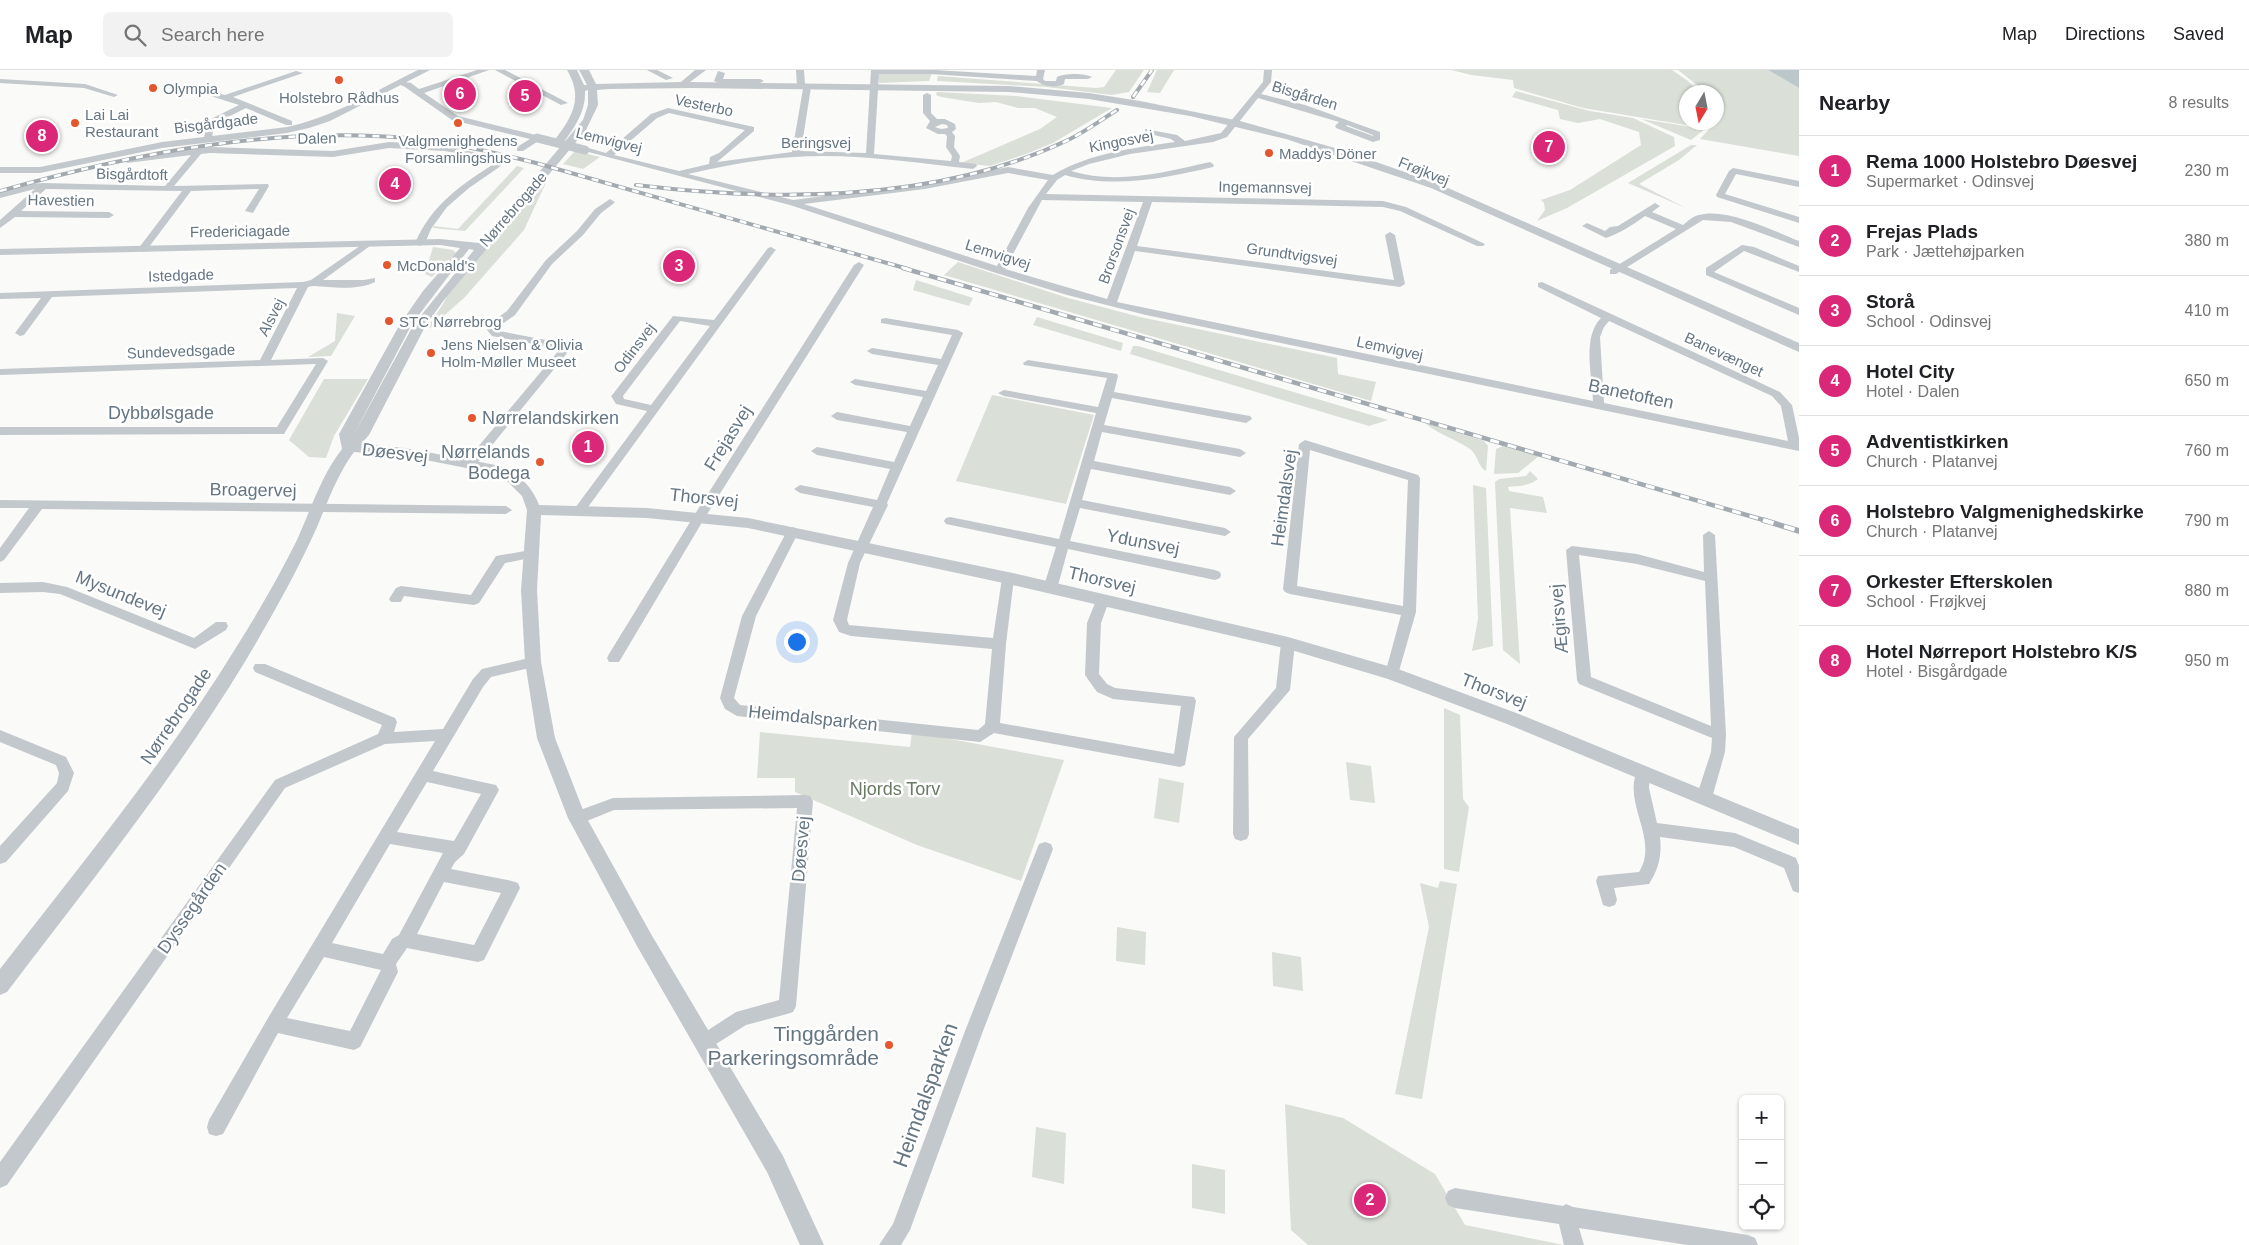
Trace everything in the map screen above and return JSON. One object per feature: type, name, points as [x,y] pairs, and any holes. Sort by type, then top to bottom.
[{"type":"street","name":"Bisgårdgade","points":[[0,170],[40,170],[146,148],[208,138],[287,130],[309,125],[327,119],[425,70]]},
{"type":"street","points":[[418,92],[485,70]]},
{"type":"street","points":[[499,70],[564,103]]},
{"type":"street","points":[[572,70],[582,90]]},
{"type":"street","points":[[584,70],[594,89]]},
{"type":"street","points":[[651,70],[669,78]]},
{"type":"street","points":[[683,86],[688,78],[700,70]]},
{"type":"street","points":[[759,84],[765,70]]},
{"type":"street","points":[[796,154],[804,87],[800,70]]},
{"type":"street","points":[[1039,79],[1041,70]]},
{"type":"street","points":[[1233,125],[1266,82],[1268,70]]},
{"type":"street","points":[[870,157],[875,71],[930,71],[1039,79],[1043,82],[1060,84],[1061,77],[1088,77]]},
{"type":"street","points":[[226,97],[299,73]]},
{"type":"street","name":"Frøjkvej","points":[[720,73],[718,81],[804,87],[958,88],[1114,105],[1233,125],[1377,170],[1620,268],[1679,301],[1770,335]]},
{"type":"street","points":[[0,81],[85,86],[114,95]]},
{"type":"street","name":"Lemvigvej","points":[[400,83],[418,92],[455,118],[609,155],[793,203],[999,271],[1111,304],[1456,376]]},
{"type":"street","name":"Frøjkvej","points":[[582,90],[644,86],[759,84]]},
{"type":"street","points":[[183,86],[226,97],[289,123]]},
{"type":"street","name":"Nørrebrogade","points":[[0,985],[158,778],[234,666],[304,541],[348,447],[346,434],[406,324],[427,294],[475,246],[583,128],[591,114],[595,101],[594,89]]},
{"type":"street","name":"Nørrebrogade","points":[[475,246],[561,139],[579,108],[582,90]]},
{"type":"street","name":"Bisgården","points":[[1256,95],[1302,107],[1346,122]]},
{"type":"street","points":[[927,96],[927,113],[935,122],[931,125],[932,130],[947,131],[950,136],[950,147],[956,156],[954,165]]},
{"type":"street","points":[[208,138],[210,123],[246,105]]},
{"type":"street","name":"Vesterbo","points":[[609,155],[654,116],[668,110],[751,129],[735,142],[735,145],[729,150],[713,159],[713,165]]},
{"type":"street","name":"Kingosvej","points":[[999,271],[1040,197],[1054,178],[1085,162],[1110,155],[1214,139],[1224,134],[1233,125]]},
{"type":"street","name":"Kingosvej","points":[[1148,131],[1174,136],[1184,144]]},
{"type":"street","points":[[520,149],[537,138]]},
{"type":"street","name":"Dalen","points":[[130,161],[199,151],[332,154],[380,146],[402,145],[464,151],[504,161],[442,205],[432,217],[420,243]]},
{"type":"street","points":[[167,189],[199,151]]},
{"type":"street","name":"Beringsvej","points":[[680,173],[766,156],[796,154],[870,157],[973,166]]},
{"type":"street","points":[[1065,172],[1085,177],[1149,177],[1168,175],[1210,165]]},
{"type":"street","points":[[793,203],[926,186],[1008,170],[1054,178]]},
{"type":"street","points":[[1799,184],[1734,171],[1720,194],[1799,220]]},
{"type":"street","points":[[0,225],[44,186]]},
{"type":"street","name":"Bisgårdtoft","points":[[0,195],[28,187],[44,186],[167,189],[266,186],[250,211]]},
{"type":"street","points":[[923,196],[926,186]]},
{"type":"street","points":[[143,249],[189,188]]},
{"type":"street","name":"Ingemannsvej","points":[[1040,197],[1382,204],[1403,209],[1480,244]]},
{"type":"street","name":"Brorsonsvej","points":[[1111,304],[1149,199]]},
{"type":"street","points":[[471,463],[567,347],[496,334],[492,330],[493,326],[511,313],[549,262],[580,233],[598,211],[610,202]]},
{"type":"street","points":[[1587,226],[1606,234],[1613,229],[1620,229],[1655,206]]},
{"type":"street","points":[[1645,213],[1683,228]]},
{"type":"street","name":"Havestien","points":[[13,214],[109,215]]},
{"type":"street","points":[[1620,268],[1701,217],[1720,217],[1799,244]]},
{"type":"street","name":"Grundtvigsvej","points":[[1131,248],[1400,284],[1390,235]]},
{"type":"street","name":"Fredericiagade","points":[[0,252],[440,242],[475,246]]},
{"type":"street","points":[[309,284],[367,244]]},
{"type":"street","points":[[1799,269],[1742,248],[1709,270],[1709,273],[1799,312]]},
{"type":"street","points":[[579,511],[771,250]]},
{"type":"street","name":"Frejasvej","points":[[614,658],[699,517],[859,265]]},
{"type":"street","name":"Frøjkvej","points":[[1620,268],[1634,269],[1706,302],[1726,316],[1799,348]]},
{"type":"street","name":"Istedgade","points":[[0,296],[366,283],[372,280]]},
{"type":"street","name":"Alsvej","points":[[264,363],[309,284]]},
{"type":"street","name":"Banevænget","points":[[1542,285],[1776,394],[1786,404],[1797,446]]},
{"type":"street","points":[[20,333],[48,295]]},
{"type":"street","points":[[1599,406],[1595,337],[1598,326],[1608,317]]},
{"type":"street","name":"Odinsvej","points":[[654,409],[620,402],[617,396],[677,318],[717,324]]},
{"type":"street","points":[[885,321],[958,333],[882,505],[854,563],[840,620],[844,628],[851,631],[999,644]]},
{"type":"street","points":[[872,351],[944,364]]},
{"type":"street","name":"Sundevedsgade","points":[[0,372],[323,361],[302,395]]},
{"type":"street","points":[[1028,362],[1113,376],[1050,589]]},
{"type":"street","name":"Banetoften","points":[[1456,376],[1797,446]]},
{"type":"street","points":[[855,382],[930,395]]},
{"type":"street","points":[[1004,393],[1103,411]]},
{"type":"street","points":[[1108,394],[1246,419]]},
{"type":"street","name":"Dybbølsgade","points":[[0,432],[280,430],[302,395]]},
{"type":"street","points":[[837,416],[915,430]]},
{"type":"street","points":[[1098,428],[1240,453]]},
{"type":"street","name":"Heimdalsvej","points":[[1392,674],[1408,612],[1414,478],[1305,444],[1290,589],[1408,612]]},
{"type":"street","name":"Døesvej","points":[[348,447],[405,452],[496,469],[510,476],[528,494],[534,510]]},
{"type":"street","points":[[817,451],[898,467]]},
{"type":"street","points":[[1087,464],[1230,491]]},
{"type":"street","points":[[800,488],[882,505]]},
{"type":"street","name":"Ydunsvej","points":[[1076,503],[1225,532]]},
{"type":"street","name":"Broagervej","points":[[0,504],[506,510]]},
{"type":"street","points":[[0,557],[39,504]]},
{"type":"street","points":[[534,510],[529,590],[533,662],[546,738],[577,818],[644,940],[775,1164],[812,1245]]},
{"type":"street","name":"Thorsvej","points":[[534,510],[699,517],[793,531],[1008,578],[1288,643],[1392,674],[1513,719],[1799,837]]},
{"type":"street","name":"Ydunsvej","points":[[950,521],[1215,575]]},
{"type":"street","name":"Heimdalsparken","points":[[793,531],[749,616],[727,698],[730,705],[737,710],[980,736],[992,727]]},
{"type":"street","points":[[1704,798],[1718,752],[1719,735],[1709,535]]},
{"type":"street","name":"Ægirsvej","points":[[1710,578],[1637,559],[1572,550],[1584,680],[1719,735]]},
{"type":"street","points":[[396,598],[401,591],[474,600],[501,559],[531,554]]},
{"type":"street","points":[[1008,578],[999,644],[992,727],[1180,761],[1189,702],[1113,693],[1102,688],[1092,675],[1094,623],[1102,601]]},
{"type":"street","name":"Mysundevej","points":[[0,588],[43,587],[62,590],[195,644],[221,626]]},
{"type":"street","points":[[1242,834],[1241,737],[1283,690],[1288,643]]},
{"type":"street","points":[[216,1127],[274,1024],[478,683],[488,673],[533,662]]},
{"type":"street","points":[[260,668],[390,722],[384,738]]},
{"type":"street","name":"Dyssegården","points":[[0,1178],[280,784],[384,738],[448,735]]},
{"type":"street","points":[[0,736],[61,761],[67,767],[68,774],[63,787],[0,857]]},
{"type":"street","points":[[1609,900],[1604,881],[1643,880],[1648,873],[1654,844],[1640,787],[1643,773]]},
{"type":"street","points":[[274,1024],[354,1041],[390,972],[387,963],[398,945],[405,940],[449,857],[458,849],[491,790],[423,775]]},
{"type":"street","name":"Døesvej","points":[[577,818],[613,804],[805,801],[787,1006],[742,1018],[705,1042]]},
{"type":"street","points":[[1651,830],[1735,840],[1790,863],[1799,886]]},
{"type":"street","points":[[387,837],[458,849]]},
{"type":"street","name":"Heimdalsparken","points":[[890,1244],[900,1230],[1045,849]]},
{"type":"street","points":[[405,940],[478,954],[512,888],[440,874]]},
{"type":"street","points":[[320,948],[387,963]]},
{"type":"street","points":[[1455,1198],[1566,1214],[1748,1245]]},
{"type":"street","points":[[1566,1214],[1574,1245]]},
{"type":"green space","points":[[1116,70],[1144,70],[1129,92],[1112,95],[1047,87],[937,81],[938,76],[1096,88],[1104,87]]},
{"type":"green space","points":[[1157,70],[1174,70],[1160,93],[1147,92]]},
{"type":"green space","points":[[1452,70],[1672,70],[1692,85],[1679,85],[1679,124],[1583,108],[1514,88],[1513,80],[1471,75]]},
{"type":"green space","points":[[1678,70],[1768,70],[1799,88],[1799,156],[1700,139],[1708,130],[1724,130],[1724,85],[1697,85]]},
{"type":"green space","points":[[879,73],[932,73],[929,81],[879,83]]},
{"type":"green space","points":[[1516,91],[1590,111],[1633,118],[1674,137],[1675,146],[1567,208],[1537,221],[1545,210],[1544,203],[1541,200],[1570,190],[1641,145],[1639,132],[1600,119],[1578,123],[1560,119],[1558,110],[1512,97]]},
{"type":"green space","points":[[937,92],[1016,96],[1112,108],[1053,143],[990,166],[961,163],[1040,129],[1057,117],[1035,108],[1018,108],[996,102],[979,103],[941,97],[936,95]]},
{"type":"green space","points":[[1641,119],[1679,125],[1679,130],[1704,130],[1691,140]]},
{"type":"green space","points":[[1691,145],[1697,145],[1679,160],[1639,184],[1686,208],[1628,183]]},
{"type":"green space","points":[[575,151],[600,157],[583,169],[563,164]]},
{"type":"green space","points":[[517,166],[524,168],[465,231],[433,228],[434,226],[458,229]]},
{"type":"green space","points":[[547,177],[524,230],[464,298],[430,328],[427,328],[449,292]]},
{"type":"green space","points":[[433,247],[453,250],[456,253],[432,277],[425,274]]},
{"type":"green space","points":[[958,262],[1068,298],[1140,317],[1337,358],[1338,374],[1376,382],[1371,401],[944,275]]},
{"type":"green space","points":[[916,280],[973,298],[969,306],[913,290]]},
{"type":"green space","points":[[337,313],[355,316],[331,356],[308,357],[335,341]]},
{"type":"green space","points":[[1037,317],[1123,343],[1121,351],[1033,325]]},
{"type":"green space","points":[[1133,346],[1388,420],[1369,426],[1130,354]]},
{"type":"green space","points":[[324,379],[368,379],[334,436],[326,458],[309,457],[289,440]]},
{"type":"green space","points":[[992,395],[1094,415],[1066,504],[956,481]]},
{"type":"green space","points":[[1425,423],[1484,441],[1488,446],[1486,471],[1481,467],[1475,454],[1470,449]]},
{"type":"green space","points":[[1503,446],[1539,456],[1518,473],[1494,474],[1496,449]]},
{"type":"green space","points":[[1530,471],[1538,479],[1520,486],[1508,487],[1509,491],[1543,497],[1547,513],[1510,508],[1520,664],[1503,650],[1495,482],[1499,479],[1526,476]]},
{"type":"green space","points":[[1473,485],[1486,488],[1493,646],[1472,651],[1478,619]]},
{"type":"green space","points":[[1444,708],[1460,715],[1463,799],[1469,807],[1459,872],[1444,869]]},
{"type":"green space","name":"Njords Torv","points":[[760,732],[910,747],[912,732],[1064,760],[1021,881],[917,845],[795,792],[795,778],[757,778]]},
{"type":"green space","points":[[1346,762],[1371,766],[1375,803],[1350,800]]},
{"type":"green space","points":[[1159,778],[1184,783],[1179,823],[1154,818]]},
{"type":"green space","points":[[1440,881],[1457,884],[1422,1099],[1395,1094],[1429,927],[1420,883],[1438,888]]},
{"type":"green space","points":[[1117,927],[1146,932],[1145,965],[1116,961]]},
{"type":"green space","points":[[1272,952],[1301,957],[1303,991],[1273,986]]},
{"type":"green space","points":[[1285,1104],[1343,1118],[1435,1174],[1465,1225],[1564,1245],[1308,1245],[1291,1230]]},
{"type":"green space","points":[[1036,1127],[1066,1133],[1064,1184],[1032,1177]]},
{"type":"green space","points":[[1192,1164],[1225,1170],[1225,1214],[1192,1208]]},
{"type":"shaded area","points":[[1768,70],[1799,70],[1799,88]]},
{"type":"railway","points":[[1133,97],[1152,70]]},
{"type":"railway","points":[[636,185],[744,194],[800,195],[856,192],[911,186],[965,176],[1018,160],[1074,137],[1117,110]]},
{"type":"railway","points":[[0,191],[51,177],[154,154],[259,139],[311,136],[417,139],[477,149],[536,163],[908,269]]},
{"type":"railway","points":[[903,268],[1767,521]]},
{"type":"railway","points":[[1763,520],[1799,531]]},
{"type":"place","name":"Holstebro Rådhus","points":[[339,80]]},
{"type":"place","name":"Olympia","points":[[153,88]]},
{"type":"place","name":"Holstebro Valgmenighedskirke","points":[[460,94]]},
{"type":"place","name":"Adventistkirken","points":[[525,96]]},
{"type":"place","name":"Lai Lai Restaurant","points":[[75,123]]},
{"type":"place","name":"Valgmenighedens Forsamlingshus","points":[[458,123]]},
{"type":"place","name":"Hotel Nørreport Holstebro K/S","points":[[42,136]]},
{"type":"place","name":"Orkester Efterskolen","points":[[1549,147]]},
{"type":"place","name":"Maddys Döner","points":[[1269,153]]},
{"type":"place","name":"Hotel City","points":[[395,184]]},
{"type":"place","name":"McDonald's","points":[[387,265]]},
{"type":"place","name":"Storå","points":[[679,266]]},
{"type":"place","name":"STC Nørrebrog","points":[[389,321]]},
{"type":"place","name":"Jens Nielsen & Olivia Holm-Møller Museet","points":[[431,353]]},
{"type":"place","name":"Nørrelandskirken","points":[[472,418]]},
{"type":"place","name":"Rema 1000 Holstebro Døesvej","points":[[588,447]]},
{"type":"place","name":"Nørrelands Bodega","points":[[540,462]]},
{"type":"place","name":"Tinggården Parkeringsområde","points":[[889,1045]]},
{"type":"place","name":"Frejas Plads","points":[[1370,1200]]}]
